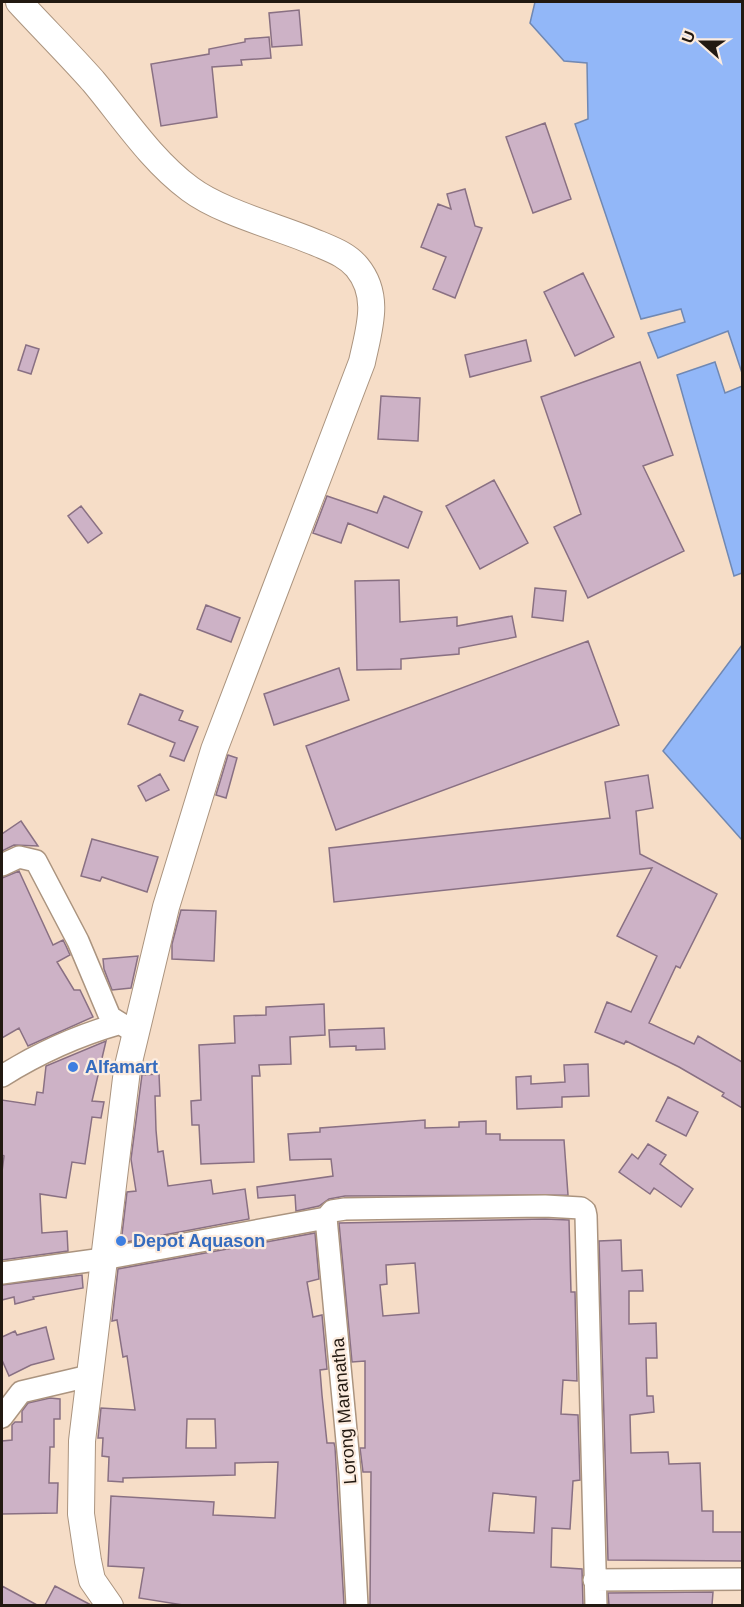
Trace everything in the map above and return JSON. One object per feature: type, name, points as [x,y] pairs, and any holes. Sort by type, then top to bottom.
[{"type":"street","points":[[19,2],[92,80],[162,166],[192,190],[221,206],[286,229],[342,254],[356,266],[369,285],[373,314],[362,362],[214,750],[127,1028],[127,1070],[82,1441],[81,1514],[92,1580],[110,1605]]},
{"type":"street","points":[[2,865],[19,857],[36,861],[78,941],[110,1017],[127,1028]]},
{"type":"street","points":[[2,1076],[39,1053],[89,1032],[127,1028]]},
{"type":"street","points":[[2,1273],[103,1259],[326,1218],[332,1211],[345,1209],[568,1206],[585,1211],[596,1605]]},
{"type":"street","name":"Lorong Maranatha","points":[[326,1218],[350,1473],[357,1605]]},
{"type":"street","points":[[2,1417],[21,1392],[89,1376]]},
{"type":"street","points":[[594,1580],[742,1579]]},
{"type":"water","points":[[535,2],[742,2],[742,373],[728,331],[658,358],[648,333],[685,322],[681,309],[641,319],[575,124],[588,119],[587,63],[564,61],[530,23]]},
{"type":"water","points":[[715,362],[725,393],[742,386],[742,573],[734,576],[677,375]]},
{"type":"water","points":[[742,645],[742,840],[663,751]]},
{"type":"building","points":[[299,10],[302,45],[272,47],[269,13]]},
{"type":"building","points":[[269,37],[271,58],[241,60],[242,65],[212,67],[217,117],[161,126],[151,64],[209,54],[209,49],[245,42],[245,39]]},
{"type":"building","points":[[545,123],[571,199],[533,213],[506,137]]},
{"type":"building","points":[[465,189],[475,226],[482,228],[455,298],[433,289],[446,257],[421,247],[438,204],[451,209],[447,194]]},
{"type":"building","points":[[583,273],[614,337],[575,356],[544,292]]},
{"type":"building","points":[[526,340],[531,361],[470,377],[465,355]]},
{"type":"building","points":[[26,345],[39,349],[31,374],[18,370]]},
{"type":"building","points":[[640,362],[673,455],[643,466],[684,551],[588,598],[554,527],[581,514],[541,397]]},
{"type":"building","points":[[381,396],[420,398],[418,441],[378,439]]},
{"type":"building","points":[[494,480],[528,543],[480,569],[446,506]]},
{"type":"building","points":[[327,496],[377,513],[384,496],[422,512],[408,548],[348,523],[341,543],[313,533]]},
{"type":"building","points":[[81,506],[102,533],[88,543],[68,516]]},
{"type":"building","points":[[399,580],[400,622],[457,617],[457,626],[512,616],[516,637],[459,648],[459,654],[401,659],[401,669],[357,670],[355,581]]},
{"type":"building","points":[[535,588],[566,591],[563,621],[532,617]]},
{"type":"building","points":[[206,605],[240,618],[231,642],[197,629]]},
{"type":"building","points":[[588,641],[619,725],[336,830],[306,746]]},
{"type":"building","points":[[339,668],[349,700],[274,725],[264,694]]},
{"type":"building","points":[[140,694],[183,711],[179,720],[198,727],[184,761],[170,756],[175,743],[128,724]]},
{"type":"building","points":[[228,755],[237,758],[226,798],[216,795]]},
{"type":"building","points":[[160,774],[169,790],[146,801],[138,786]]},
{"type":"building","points":[[648,775],[653,808],[636,811],[640,854],[717,894],[680,968],[676,966],[649,1023],[694,1044],[698,1036],[742,1062],[742,1108],[722,1096],[724,1093],[679,1067],[626,1041],[624,1044],[595,1032],[607,1002],[631,1012],[657,956],[617,936],[652,868],[334,902],[329,848],[610,818],[605,782]]},
{"type":"building","points":[[21,821],[38,846],[14,845],[2,851],[2,834]]},
{"type":"building","points":[[92,839],[158,857],[147,892],[102,877],[100,881],[81,876]]},
{"type":"building","points":[[19,871],[53,945],[63,940],[70,955],[57,962],[74,990],[80,990],[93,1017],[28,1046],[19,1028],[2,1038],[2,878]]},
{"type":"building","points":[[181,910],[216,911],[214,961],[172,959],[172,944]]},
{"type":"building","points":[[138,956],[131,988],[112,990],[104,969],[103,959]]},
{"type":"building","points":[[324,1004],[325,1035],[290,1037],[291,1064],[259,1065],[260,1076],[252,1076],[254,1162],[201,1164],[199,1125],[192,1125],[191,1101],[201,1100],[199,1045],[235,1043],[234,1016],[266,1015],[266,1007]]},
{"type":"building","points":[[384,1028],[385,1049],[356,1050],[356,1046],[330,1047],[329,1030]]},
{"type":"building","points":[[106,1041],[92,1101],[104,1102],[101,1118],[92,1117],[85,1164],[72,1162],[66,1198],[40,1194],[42,1233],[67,1231],[68,1251],[2,1260],[4,1156],[2,1155],[2,1100],[35,1105],[37,1092],[43,1093],[46,1066]]},
{"type":"building","points":[[588,1064],[589,1096],[562,1097],[562,1107],[517,1109],[516,1077],[531,1076],[531,1084],[565,1082],[564,1065]]},
{"type":"building","points":[[159,1074],[160,1096],[155,1096],[156,1130],[158,1152],[163,1151],[168,1186],[211,1180],[213,1194],[245,1189],[249,1219],[121,1243],[127,1192],[136,1191],[131,1159],[142,1075]]},
{"type":"building","points":[[668,1097],[698,1112],[686,1136],[656,1121]]},
{"type":"building","points":[[425,1120],[425,1128],[459,1127],[459,1122],[486,1121],[486,1134],[500,1134],[500,1140],[564,1140],[568,1195],[345,1196],[329,1199],[319,1206],[296,1211],[295,1195],[258,1198],[257,1187],[333,1176],[331,1159],[290,1160],[288,1134],[320,1132],[320,1128]]},
{"type":"building","points":[[648,1144],[666,1155],[660,1164],[693,1189],[681,1207],[654,1188],[650,1194],[619,1172],[632,1154],[638,1159]]},
{"type":"building","points":[[569,1220],[571,1292],[575,1292],[577,1381],[563,1380],[561,1414],[578,1415],[580,1480],[573,1481],[570,1529],[552,1528],[551,1567],[582,1569],[583,1605],[370,1605],[371,1472],[363,1472],[360,1448],[365,1448],[365,1361],[352,1362],[339,1223]],"holes":[[[415,1263],[419,1313],[383,1316],[380,1285],[387,1284],[386,1265]],[[493,1493],[536,1497],[534,1533],[489,1531]]]},
{"type":"building","points":[[315,1233],[319,1279],[307,1282],[313,1317],[322,1315],[327,1369],[320,1370],[327,1443],[334,1443],[335,1447],[344,1605],[183,1605],[139,1598],[144,1568],[108,1566],[111,1496],[214,1502],[213,1515],[275,1518],[278,1462],[235,1463],[235,1475],[123,1478],[123,1482],[108,1481],[109,1457],[102,1456],[103,1438],[98,1438],[101,1408],[135,1410],[127,1356],[123,1357],[117,1320],[112,1321],[118,1269]],"holes":[[[187,1419],[215,1419],[216,1448],[186,1448]]]},
{"type":"building","points":[[621,1240],[622,1271],[642,1270],[643,1291],[629,1291],[629,1324],[656,1323],[657,1358],[646,1358],[647,1396],[653,1396],[654,1412],[630,1415],[631,1453],[668,1452],[669,1464],[700,1463],[702,1511],[713,1511],[713,1532],[742,1532],[742,1561],[608,1560],[599,1241]]},
{"type":"building","points":[[82,1275],[83,1288],[33,1297],[34,1299],[15,1304],[14,1297],[2,1300],[2,1285]]},
{"type":"building","points":[[46,1327],[54,1359],[31,1365],[9,1376],[2,1360],[2,1337],[15,1331],[17,1335]]},
{"type":"building","points":[[50,1398],[60,1399],[60,1419],[54,1419],[54,1447],[50,1447],[49,1483],[58,1483],[57,1513],[2,1514],[2,1441],[12,1440],[12,1425],[15,1422],[22,1422],[22,1411],[28,1403]]},
{"type":"building","points":[[2,1586],[37,1605],[2,1605]]},
{"type":"building","points":[[55,1586],[91,1605],[45,1605]]},
{"type":"building","points":[[713,1592],[712,1605],[609,1605],[608,1593]]},
{"type":"place","name":"Alfamart","points":[[73,1067]]},
{"type":"place","name":"Depot Aquason","points":[[121,1241]]}]
